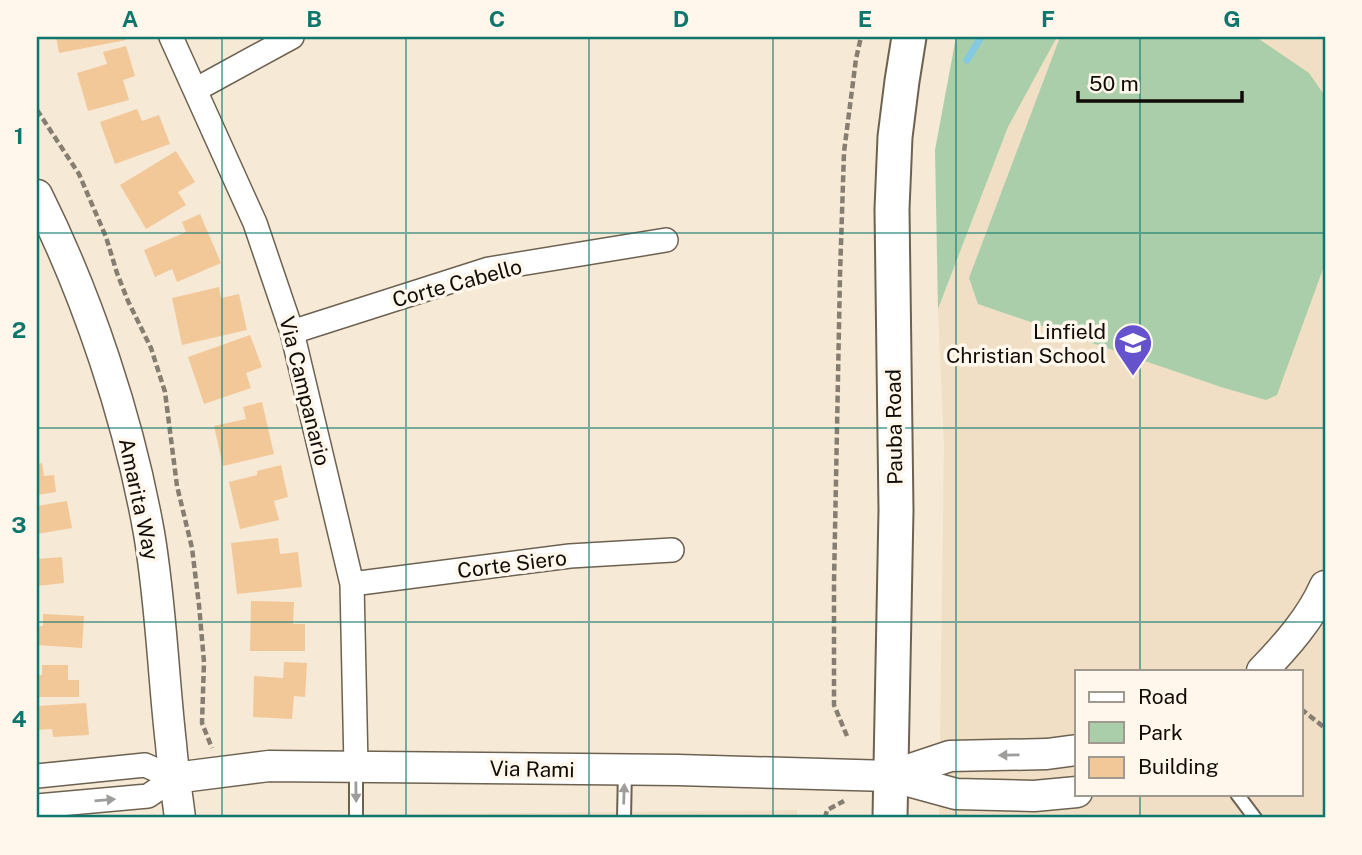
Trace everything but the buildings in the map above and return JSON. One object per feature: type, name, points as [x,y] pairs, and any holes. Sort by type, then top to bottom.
[{"type":"main road","name":"Pauba Road","points":[[890,818],[895,510],[892,209],[895,137],[909,37]]},
{"type":"street","name":"Via Campanario","points":[[171,37],[255,223],[292,332],[352,584],[356,766]]},
{"type":"street","points":[[195,90],[292,37]]},
{"type":"street","name":"Amarita Way","points":[[37,195],[76,283],[107,369],[133,460],[149,533],[160,608],[174,778],[180,818]]},
{"type":"street","name":"Corte Cabello","points":[[292,332],[489,269],[666,240]]},
{"type":"street","name":"Corte Siero","points":[[352,584],[570,556],[672,550]]},
{"type":"street","points":[[1263,670],[1282,650],[1318,602],[1325,586]]},
{"type":"street","points":[[890,776],[950,756],[1047,754],[1075,750]]},
{"type":"street","name":"Via Rami","points":[[37,776],[145,765],[174,778]]},
{"type":"street","name":"Via Rami","points":[[37,806],[148,796],[174,778],[269,766],[890,776]]},
{"type":"street","points":[[890,776],[956,794],[1034,796],[1075,792]]},
{"type":"lane","points":[[356,766],[356,818]]},
{"type":"lane","points":[[624,818],[625,770]]},
{"type":"lane","points":[[1238,796],[1255,818]]},
{"type":"path","points":[[847,736],[834,705],[839,288],[844,152],[861,37]]},
{"type":"path","points":[[1302,710],[1325,728]]},
{"type":"path","points":[[825,818],[827,810],[844,802]]},
{"type":"shaded area","name":"Linfield Christian School","points":[[1057,37],[1325,37],[1325,818],[939,818],[944,445],[938,309],[1008,127]]},
{"type":"shaded area","points":[[797,810],[797,818],[223,818],[243,816]]},
{"type":"green space","points":[[956,37],[1057,37],[1008,127],[938,309],[935,150]]},
{"type":"green space","points":[[1060,37],[1256,37],[1309,73],[1325,96],[1325,258],[1277,395],[1266,400],[1221,387],[978,304],[969,278]]},
{"type":"waterway","points":[[967,60],[981,37]]},
{"type":"place","name":"Linfield Christian School","points":[[1133,377]]}]
